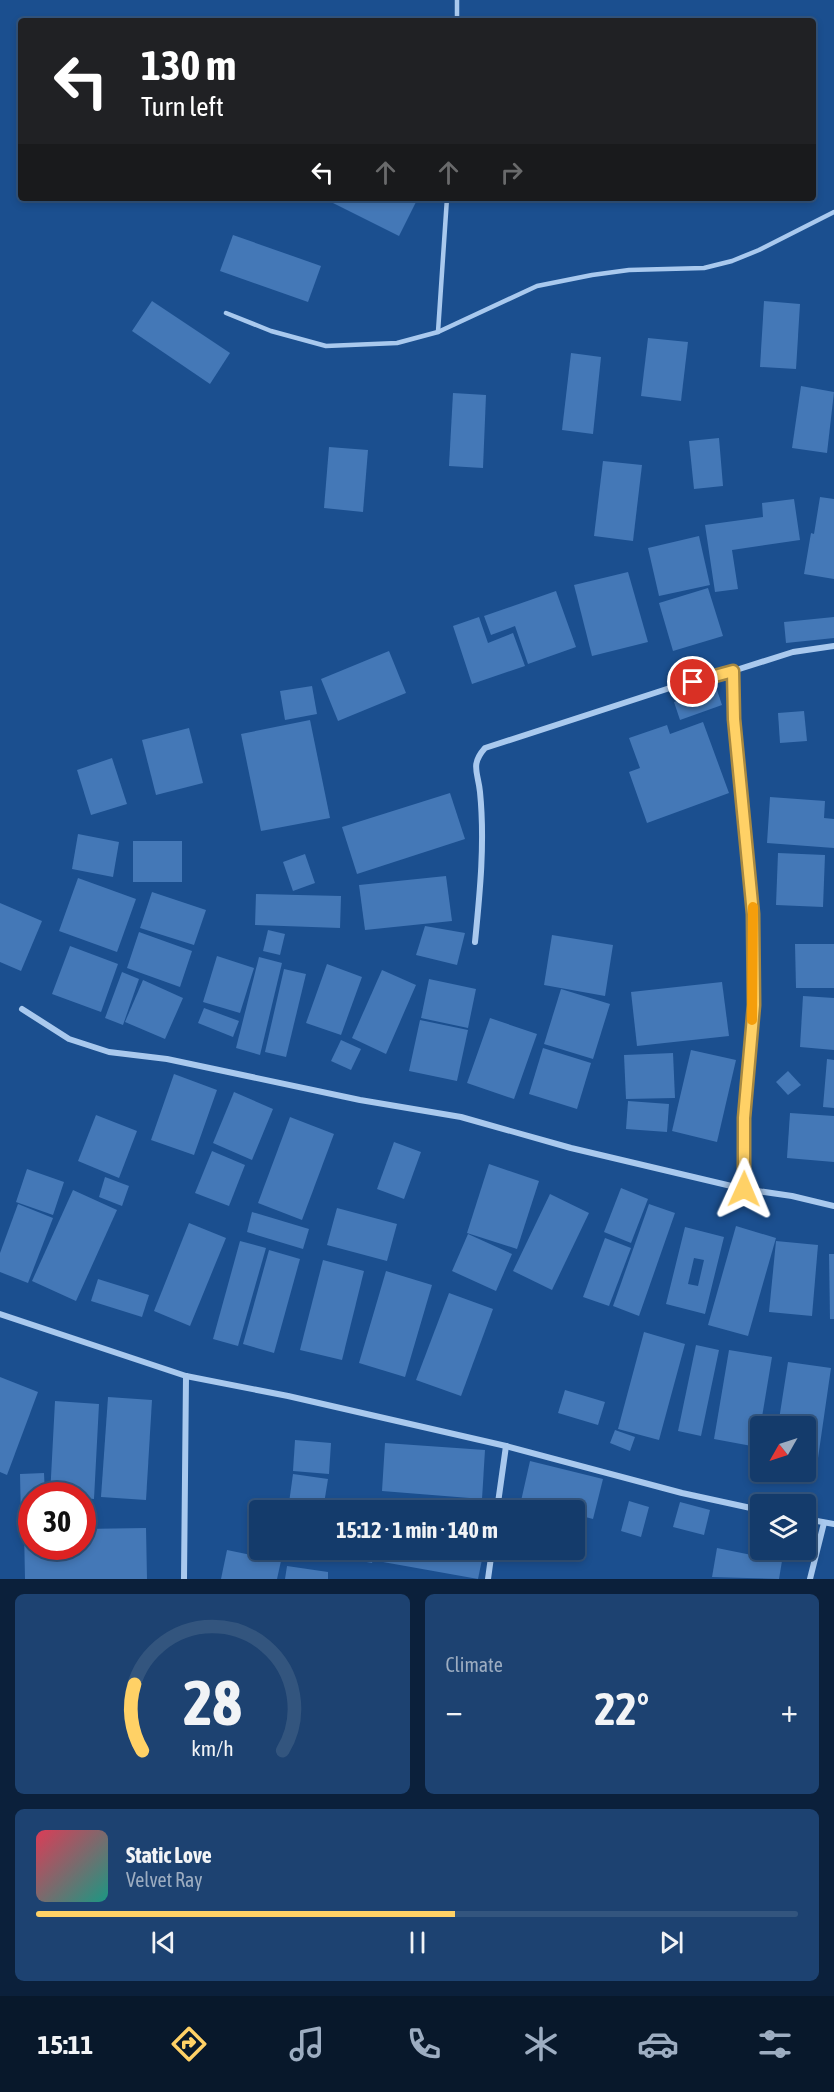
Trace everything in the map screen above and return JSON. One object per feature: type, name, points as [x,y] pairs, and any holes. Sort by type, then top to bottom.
[{"type":"street","points":[[475,942],[482,839],[480,790],[475,770],[478,756],[485,748],[673,687],[793,652],[834,646]]},
{"type":"street","points":[[733,671],[734,719],[753,914],[754,1005],[744,1118],[744,1189]]},
{"type":"street","points":[[22,1009],[69,1039],[109,1052],[167,1059],[360,1100],[461,1117],[571,1148],[744,1189],[792,1196],[834,1206]]},
{"type":"street","points":[[0,1314],[186,1376],[288,1396],[506,1446],[682,1493],[750,1508]]},
{"type":"street","points":[[184,1579],[186,1376]]},
{"type":"street","points":[[498,1500],[506,1446]]},
{"type":"street","points":[[816,1521],[834,1524]]},
{"type":"street","points":[[810,1579],[824,1523]]},
{"type":"street","points":[[488,1579],[491,1560]]},
{"type":"lane","points":[[457,0],[457,18]]},
{"type":"lane","points":[[438,332],[447,201]]},
{"type":"lane","points":[[226,314],[271,331],[326,346],[397,343],[438,332],[537,286],[629,270],[704,268],[732,261],[834,212]]},
{"type":"building","points":[[329,201],[414,201],[416,202],[399,236]]},
{"type":"building","points":[[233,235],[321,266],[308,302],[220,271]]},
{"type":"building","points":[[152,301],[230,353],[210,384],[132,331]]},
{"type":"building","points":[[764,301],[800,304],[796,369],[760,367]]},
{"type":"building","points":[[648,338],[688,342],[681,401],[641,396]]},
{"type":"building","points":[[571,353],[601,357],[593,434],[562,430]]},
{"type":"building","points":[[801,386],[834,392],[827,453],[792,448]]},
{"type":"building","points":[[453,393],[486,395],[483,468],[449,466]]},
{"type":"building","points":[[719,438],[723,486],[694,489],[689,441]]},
{"type":"building","points":[[329,447],[368,450],[363,512],[324,508]]},
{"type":"building","points":[[603,461],[642,465],[633,541],[594,536]]},
{"type":"building","points":[[820,497],[834,499],[834,579],[804,574]]},
{"type":"building","points":[[794,499],[800,540],[732,550],[738,589],[715,592],[705,525],[763,517],[762,503]]},
{"type":"building","points":[[699,536],[710,585],[659,596],[648,548]]},
{"type":"building","points":[[628,572],[648,642],[592,656],[574,585]]},
{"type":"building","points":[[708,588],[723,636],[673,651],[659,603]]},
{"type":"building","points":[[556,591],[576,647],[528,664],[515,626],[491,635],[484,616]]},
{"type":"building","points":[[479,617],[488,643],[513,633],[525,666],[472,684],[453,626]]},
{"type":"building","points":[[834,617],[834,638],[786,643],[784,622]]},
{"type":"building","points":[[389,651],[406,693],[338,721],[321,679]]},
{"type":"building","points":[[312,686],[317,714],[285,720],[280,691]]},
{"type":"building","points":[[716,687],[722,705],[680,720],[674,702]]},
{"type":"building","points":[[804,711],[807,741],[780,743],[778,713]]},
{"type":"building","points":[[310,720],[330,818],[261,831],[241,734]]},
{"type":"building","points":[[703,722],[729,793],[647,823],[629,772],[640,768],[629,738],[667,725],[670,734]]},
{"type":"building","points":[[189,728],[203,783],[156,795],[142,740]]},
{"type":"building","points":[[112,758],[127,804],[91,815],[77,770]]},
{"type":"building","points":[[450,793],[465,839],[357,874],[342,827]]},
{"type":"building","points":[[770,797],[825,801],[824,818],[834,819],[834,848],[767,843]]},
{"type":"building","points":[[78,834],[119,842],[113,877],[72,869]]},
{"type":"building","points":[[133,841],[182,841],[182,882],[133,882]]},
{"type":"building","points":[[778,853],[825,855],[823,907],[776,905]]},
{"type":"building","points":[[305,854],[315,883],[293,891],[283,862]]},
{"type":"building","points":[[446,876],[452,921],[365,930],[359,885]]},
{"type":"building","points":[[78,878],[136,899],[117,952],[59,931]]},
{"type":"building","points":[[152,892],[206,910],[194,945],[140,928]]},
{"type":"building","points":[[256,894],[341,896],[340,928],[255,925]]},
{"type":"building","points":[[0,903],[42,921],[21,971],[0,962]]},
{"type":"building","points":[[425,926],[465,933],[457,965],[416,955]]},
{"type":"building","points":[[268,930],[285,934],[280,955],[263,951]]},
{"type":"building","points":[[139,932],[192,951],[180,987],[127,968]]},
{"type":"building","points":[[552,935],[613,945],[605,996],[544,985]]},
{"type":"building","points":[[795,944],[834,944],[834,988],[796,988]]},
{"type":"building","points":[[70,946],[118,964],[101,1012],[52,994]]},
{"type":"building","points":[[217,956],[254,968],[240,1013],[203,1002]]},
{"type":"building","points":[[259,957],[282,963],[260,1055],[236,1048]]},
{"type":"building","points":[[327,964],[362,977],[341,1035],[306,1023]]},
{"type":"building","points":[[284,969],[306,974],[286,1057],[265,1052]]},
{"type":"building","points":[[382,970],[416,985],[386,1054],[352,1038]]},
{"type":"building","points":[[122,972],[139,979],[123,1025],[105,1018]]},
{"type":"building","points":[[429,979],[476,989],[468,1028],[421,1018]]},
{"type":"building","points":[[143,980],[183,998],[165,1039],[125,1022]]},
{"type":"building","points":[[722,982],[729,1036],[637,1046],[631,992]]},
{"type":"building","points":[[561,989],[610,1004],[593,1059],[544,1044]]},
{"type":"building","points":[[803,996],[834,998],[834,1050],[800,1047]]},
{"type":"building","points":[[204,1008],[239,1021],[233,1037],[198,1023]]},
{"type":"building","points":[[490,1018],[537,1034],[514,1099],[467,1083]]},
{"type":"building","points":[[420,1020],[468,1030],[457,1081],[409,1071]]},
{"type":"building","points":[[341,1040],[361,1049],[351,1070],[331,1061]]},
{"type":"building","points":[[543,1048],[591,1063],[577,1109],[529,1094]]},
{"type":"building","points":[[691,1050],[736,1060],[717,1142],[672,1131]]},
{"type":"building","points":[[673,1053],[675,1098],[626,1099],[624,1055]]},
{"type":"building","points":[[827,1059],[834,1060],[834,1108],[823,1107]]},
{"type":"building","points":[[788,1071],[801,1085],[788,1095],[776,1082]]},
{"type":"building","points":[[174,1074],[217,1090],[194,1155],[151,1140]]},
{"type":"building","points":[[234,1092],[273,1109],[252,1160],[213,1143]]},
{"type":"building","points":[[628,1101],[669,1104],[667,1132],[626,1129]]},
{"type":"building","points":[[790,1113],[834,1116],[834,1162],[787,1158]]},
{"type":"building","points":[[96,1115],[137,1131],[119,1178],[78,1161]]},
{"type":"building","points":[[290,1117],[334,1134],[302,1220],[258,1203]]},
{"type":"building","points":[[394,1142],[421,1152],[404,1199],[377,1189]]},
{"type":"building","points":[[212,1151],[245,1165],[229,1206],[195,1193]]},
{"type":"building","points":[[489,1164],[539,1181],[517,1249],[467,1233]]},
{"type":"building","points":[[27,1169],[64,1182],[53,1215],[16,1202]]},
{"type":"building","points":[[105,1177],[129,1186],[122,1206],[99,1197]]},
{"type":"building","points":[[621,1188],[648,1199],[631,1243],[604,1232]]},
{"type":"building","points":[[73,1190],[117,1210],[76,1301],[32,1281]]},
{"type":"building","points":[[550,1194],[589,1213],[552,1290],[513,1271]]},
{"type":"building","points":[[18,1204],[53,1218],[28,1283],[0,1272],[0,1253]]},
{"type":"building","points":[[649,1204],[675,1213],[639,1316],[613,1306]]},
{"type":"building","points":[[337,1208],[397,1224],[387,1261],[327,1245]]},
{"type":"building","points":[[252,1212],[309,1229],[303,1249],[247,1232]]},
{"type":"building","points":[[189,1223],[226,1238],[190,1326],[154,1311]]},
{"type":"building","points":[[736,1226],[776,1238],[748,1336],[708,1325]]},
{"type":"building","points":[[685,1227],[724,1237],[705,1314],[666,1304]],"holes":[[[694,1258],[704,1260],[698,1286],[688,1284]]]},
{"type":"building","points":[[468,1234],[512,1254],[496,1291],[452,1271]]},
{"type":"building","points":[[605,1238],[631,1248],[609,1306],[583,1297]]},
{"type":"building","points":[[240,1241],[266,1248],[238,1346],[213,1339]]},
{"type":"building","points":[[776,1241],[818,1245],[812,1316],[769,1312]]},
{"type":"building","points":[[269,1250],[300,1259],[274,1353],[243,1344]]},
{"type":"building","points":[[829,1254],[834,1254],[834,1319],[830,1319]]},
{"type":"building","points":[[323,1260],[364,1271],[342,1360],[300,1350]]},
{"type":"building","points":[[386,1271],[432,1285],[405,1377],[359,1363]]},
{"type":"building","points":[[98,1279],[149,1295],[142,1317],[91,1301]]},
{"type":"building","points":[[449,1293],[493,1309],[461,1396],[416,1380]]},
{"type":"building","points":[[644,1332],[685,1344],[659,1440],[618,1429]]},
{"type":"building","points":[[696,1345],[719,1350],[701,1436],[678,1431]]},
{"type":"building","points":[[729,1350],[772,1357],[762,1416],[750,1416],[750,1446],[714,1439]]},
{"type":"building","points":[[788,1362],[831,1368],[818,1458],[816,1458],[816,1416],[780,1416]]},
{"type":"building","points":[[0,1377],[38,1392],[7,1475],[0,1472]]},
{"type":"building","points":[[565,1390],[605,1402],[598,1425],[558,1413]]},
{"type":"building","points":[[108,1397],[152,1400],[146,1500],[101,1497]]},
{"type":"building","points":[[55,1401],[99,1404],[95,1482],[51,1482]]},
{"type":"building","points":[[615,1430],[635,1437],[630,1451],[610,1443]]},
{"type":"building","points":[[295,1440],[331,1443],[329,1474],[293,1471]]},
{"type":"building","points":[[385,1443],[485,1450],[482,1499],[382,1491]]},
{"type":"building","points":[[530,1461],[603,1479],[593,1519],[585,1517],[585,1500],[521,1500]]},
{"type":"building","points":[[44,1473],[44,1482],[20,1482],[20,1474]]},
{"type":"building","points":[[293,1474],[328,1479],[325,1500],[289,1500]]},
{"type":"building","points":[[629,1501],[649,1507],[641,1537],[621,1531]]},
{"type":"building","points":[[680,1502],[710,1510],[704,1535],[673,1527]]},
{"type":"building","points":[[146,1528],[147,1579],[25,1579],[25,1560],[96,1560],[96,1529]]},
{"type":"building","points":[[717,1548],[750,1555],[750,1560],[782,1561],[779,1579],[712,1577]]},
{"type":"building","points":[[227,1550],[249,1554],[249,1560],[281,1561],[277,1579],[221,1579]]},
{"type":"building","points":[[356,1560],[373,1560],[372,1563]]},
{"type":"building","points":[[383,1560],[482,1560],[478,1579],[383,1562]]},
{"type":"building","points":[[287,1566],[328,1572],[328,1579],[285,1579]]},
{"type":"slow traffic","points":[[752,1020],[754,1005],[753,907]]},
{"type":"route","points":[[693,682],[733,671],[734,719],[753,914],[754,1005],[744,1118],[744,1189]]}]
